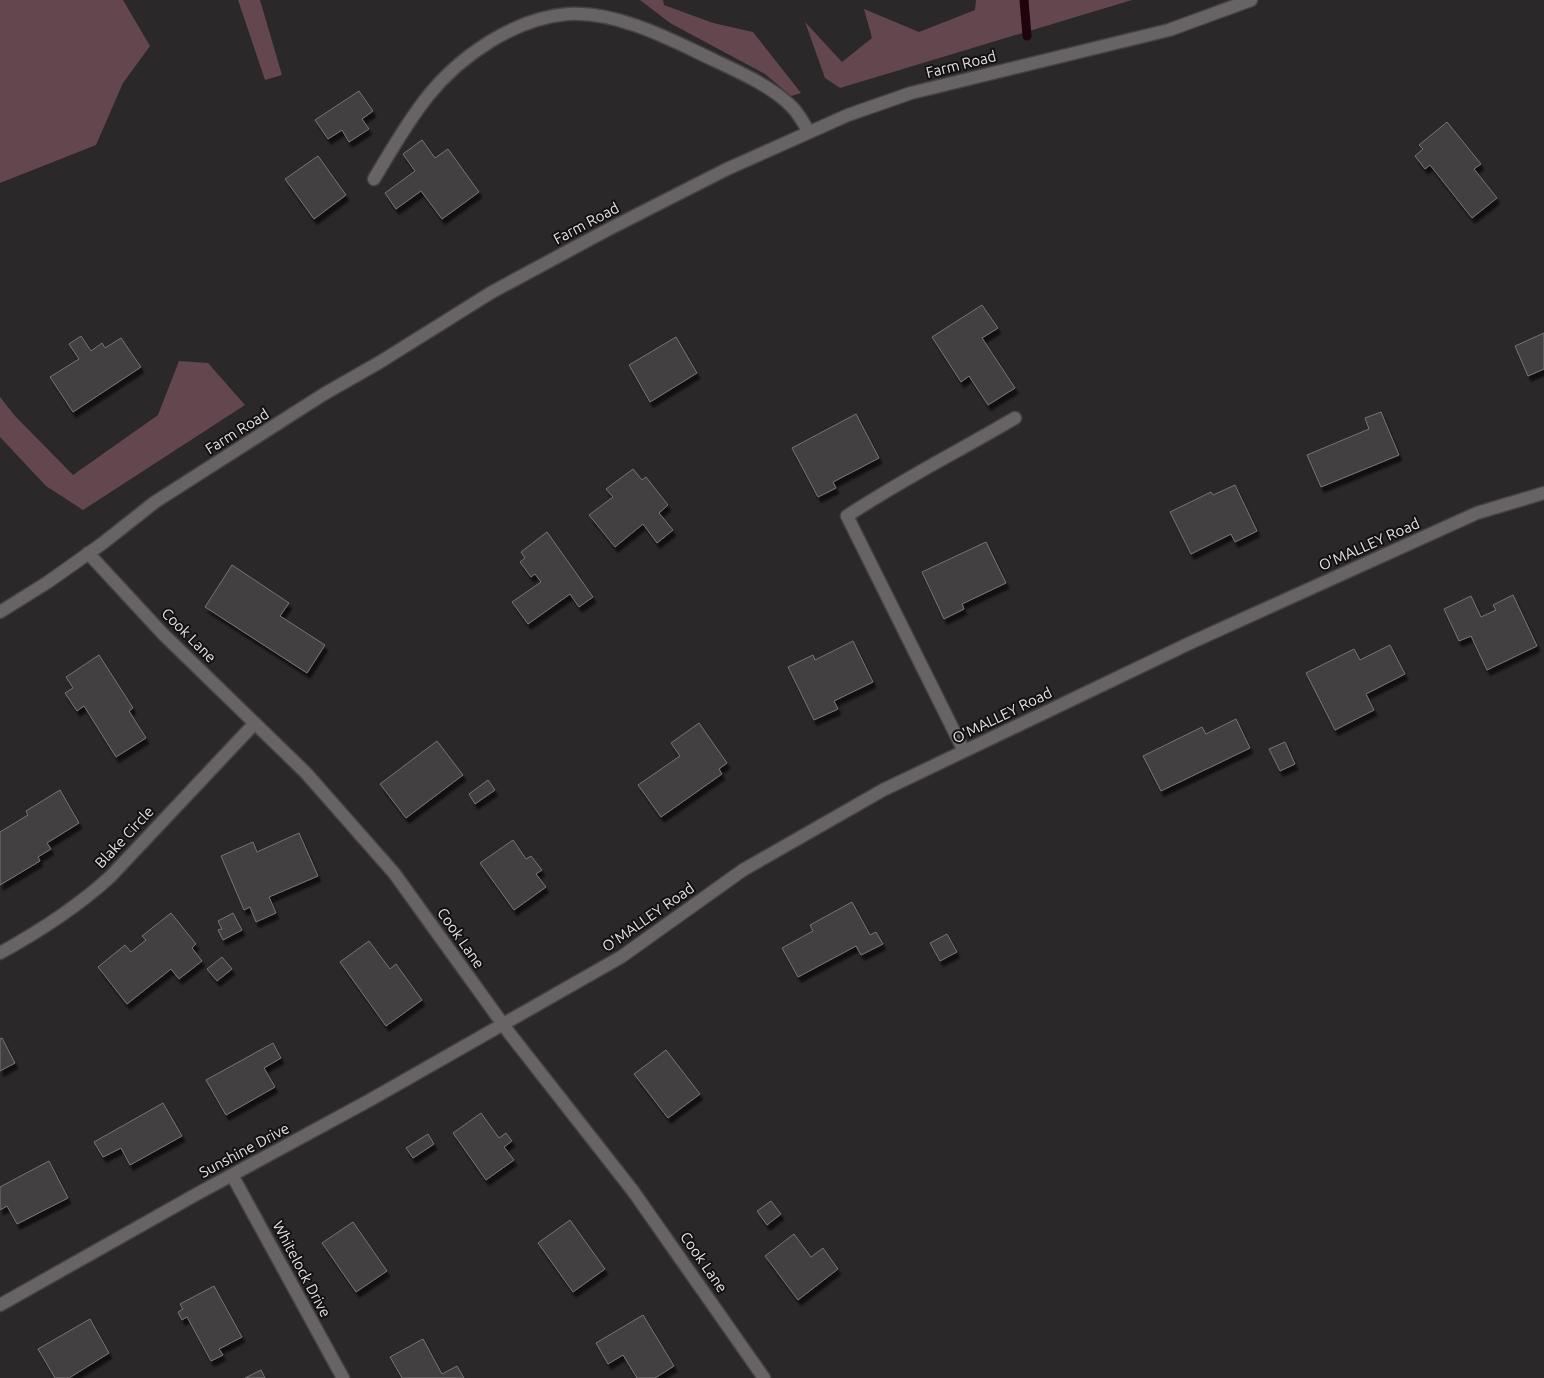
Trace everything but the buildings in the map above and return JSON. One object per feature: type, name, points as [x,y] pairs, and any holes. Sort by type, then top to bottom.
[{"type":"street","name":"Farm Road","points":[[0,612],[88,553],[155,502],[324,394],[380,362],[492,292],[668,198],[809,132],[911,93],[1169,30],[1252,0]]},
{"type":"street","points":[[374,178],[428,96],[449,74],[498,37],[534,22],[568,14],[618,20],[665,36],[762,85],[792,106],[809,132]]},
{"type":"street","points":[[964,751],[847,516],[892,485],[956,452],[1015,418]]},
{"type":"street","name":"O'MALLEY Road","points":[[503,1024],[621,957],[742,870],[883,790],[1190,643],[1478,512],[1544,493]]},
{"type":"street","name":"Cook Lane","points":[[88,553],[163,634],[255,722],[351,822],[394,873],[503,1024],[633,1191],[764,1378]]},
{"type":"street","name":"Blake Circle","points":[[0,952],[39,932],[88,898],[110,877],[255,722]]},
{"type":"street","name":"Sunshine Drive","points":[[0,1305],[503,1024]]},
{"type":"street","name":"Whitelock Drive","points":[[232,1175],[343,1378]]},
{"type":"shaded area","points":[[0,0],[123,0],[150,46],[123,83],[96,145],[0,183]]},
{"type":"shaded area","points":[[238,0],[260,0],[282,75],[265,80]]},
{"type":"shaded area","points":[[640,0],[663,0],[664,5],[713,23],[753,32],[801,93],[791,96],[765,74],[670,23]]},
{"type":"shaded area","points":[[976,0],[1132,0],[840,88],[825,78],[805,22],[842,62],[872,38],[864,9],[919,32],[975,10]]},
{"type":"shaded area","points":[[179,361],[208,363],[245,405],[83,510],[46,486],[0,437],[0,397],[15,416],[73,475],[158,415]]},
{"type":"waterway","points":[[1024,0],[1027,36]]}]
